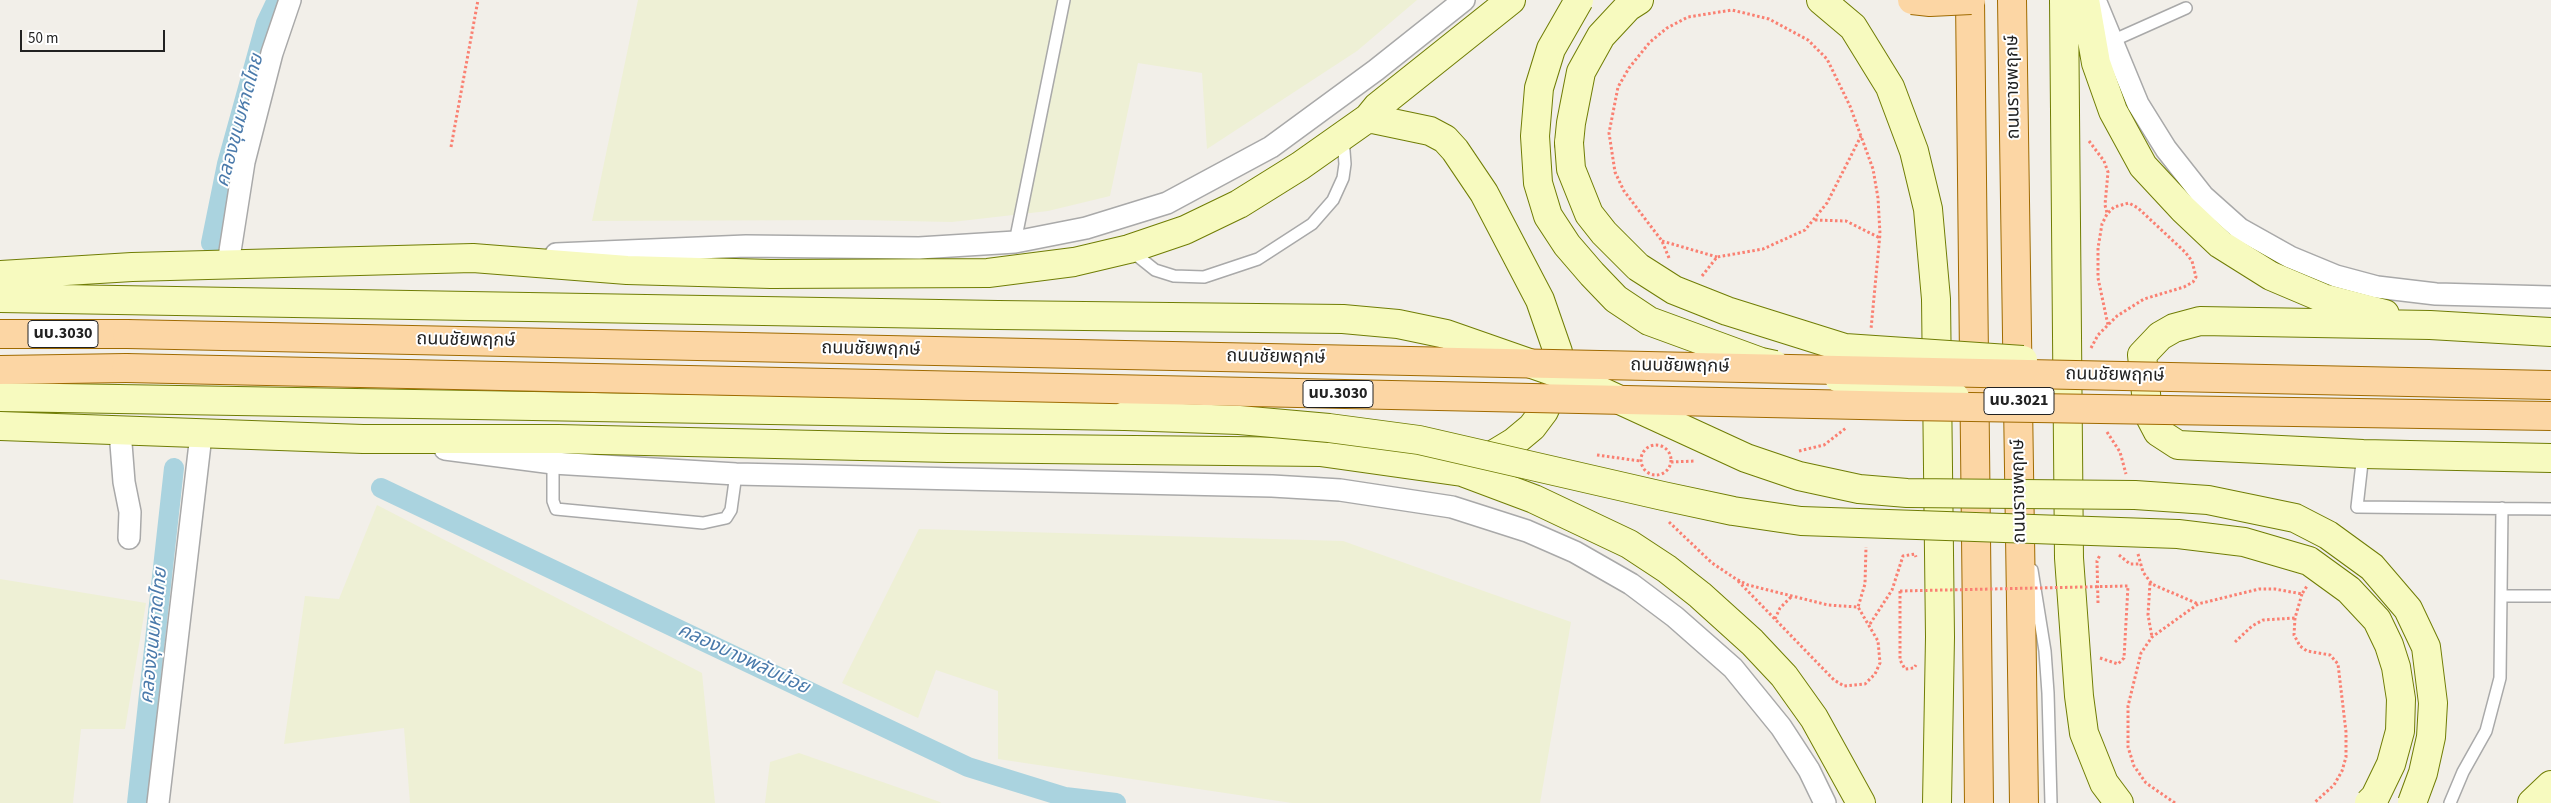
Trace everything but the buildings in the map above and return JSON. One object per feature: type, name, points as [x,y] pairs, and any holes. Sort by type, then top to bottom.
[{"type":"main road","points":[[0,275],[132,267],[473,258],[627,270],[770,274],[988,273],[1074,262],[1129,249],[1185,230],[1239,204],[1300,166],[1368,118],[1377,107],[1511,0]]},
{"type":"main road","points":[[1579,0],[1552,49],[1539,88],[1534,136],[1538,183],[1548,216],[1567,245],[1616,299],[1649,321],[1761,362],[1937,396],[2080,402],[2551,410]]},
{"type":"main road","points":[[1639,0],[1628,7],[1601,36],[1581,72],[1571,123],[1571,169],[1589,214],[1604,233],[1638,266],[1674,290],[1727,311],[1845,348],[1982,359],[2551,375]]},
{"type":"main road","points":[[1821,0],[1853,27],[1890,87],[1914,151],[1928,208],[1936,298],[1940,627],[1936,803]]},
{"type":"main road","points":[[1912,0],[1930,2],[1971,0]]},
{"type":"main road","name":"นบ.3021","points":[[1971,0],[1979,803]]},
{"type":"main road","name":"ถนนราชพฤกษ์","points":[[2012,0],[2024,803]]},
{"type":"main road","points":[[2064,0],[2069,558],[2079,696],[2084,733],[2104,783],[2119,803]]},
{"type":"main road","points":[[2085,0],[2096,63],[2113,111],[2143,166],[2183,209],[2220,244],[2271,276],[2323,298],[2430,325]]},
{"type":"main road","points":[[1368,118],[1402,123],[1430,131],[1445,139],[1455,150],[1484,193],[1540,300],[1558,352],[1555,387],[1544,411],[1532,427],[1488,460],[1462,472]]},
{"type":"main road","points":[[0,298],[1343,319],[1398,324],[1446,334],[1572,378],[1746,458],[1799,476],[1859,488],[1907,493],[2135,495],[2208,500],[2295,518],[2328,535],[2372,566],[2408,609],[2426,647],[2433,703],[2431,738],[2423,773],[2412,803]]},
{"type":"main road","points":[[2551,332],[2430,325],[2200,321],[2174,328],[2160,336],[2142,355],[2148,414],[2158,432],[2178,445],[2362,454],[2551,458]]},
{"type":"main road","name":"ถนนชัยพฤกษ์","points":[[0,334],[127,334],[2551,385]]},
{"type":"main road","name":"ถนนชัยพฤกษ์","points":[[0,370],[126,368],[1887,406],[2551,416]]},
{"type":"main road","points":[[0,397],[1125,416],[1239,420],[1329,428],[1419,440],[1680,500],[1733,511],[1801,521],[2178,534],[2244,542],[2309,561],[2349,590],[2376,620],[2389,645],[2396,666],[2401,699],[2400,732],[2391,764],[2375,797],[2369,803]]},
{"type":"main road","points":[[0,426],[201,435],[363,439],[558,439],[948,448],[1320,452],[1462,472],[1534,499],[1629,544],[1667,569],[1700,595],[1752,642],[1784,676],[1814,718],[1861,803]]},
{"type":"main road","points":[[2532,803],[2551,785]]},
{"type":"street","points":[[473,258],[746,246],[919,248],[1015,242],[1086,228],[1167,203],[1271,147],[1376,70],[1464,0]]},
{"type":"street","points":[[2095,0],[2138,104],[2166,149],[2203,196],[2240,229],[2290,257],[2336,276],[2377,287],[2436,294],[2551,296]]},
{"type":"street","points":[[228,264],[244,162],[285,1]]},
{"type":"street","points":[[120,431],[124,482],[130,512],[129,538]]},
{"type":"street","points":[[158,803],[201,435]]},
{"type":"street","points":[[363,439],[553,463],[736,474],[1272,486],[1340,490],[1452,507],[1527,532],[1575,552],[1631,584],[1675,616],[1733,668],[1781,727],[1809,770],[1825,803]]},
{"type":"lane","points":[[1015,242],[1064,0]]},
{"type":"lane","points":[[2112,41],[2186,8]]},
{"type":"lane","points":[[1129,249],[1155,270],[1174,276],[1204,277],[1258,259],[1312,224],[1333,200],[1343,178],[1345,164],[1342,136]]},
{"type":"lane","points":[[2362,454],[2357,507],[2551,509]]},
{"type":"lane","points":[[553,463],[553,500],[556,510],[703,524],[726,518],[731,510],[736,474]]},
{"type":"lane","points":[[2020,504],[2045,651],[2051,803]]},
{"type":"lane","points":[[2450,803],[2463,772],[2486,731],[2500,678],[2502,508]]},
{"type":"lane","points":[[2501,596],[2551,596]]},
{"type":"path","points":[[451,147],[478,0]]},
{"type":"path","points":[[1669,260],[1662,241],[1624,191],[1615,172],[1609,133],[1618,88],[1629,68],[1650,42],[1667,28],[1688,17],[1732,10],[1769,19],[1808,40],[1827,59],[1850,106],[1872,168],[1878,198],[1880,238],[1870,331]]},
{"type":"path","points":[[2065,130],[2088,140],[2104,161],[2108,172],[2105,205],[2107,214]]},
{"type":"path","points":[[1662,241],[1717,257],[1763,249],[1805,230],[1827,203],[1861,136]]},
{"type":"path","points":[[2108,325],[2098,278],[2098,248],[2102,224],[2107,214],[2114,207],[2130,203],[2138,208],[2185,252]]},
{"type":"path","points":[[1814,220],[1846,221],[1880,238]]},
{"type":"path","points":[[1699,281],[1717,257]]},
{"type":"path","points":[[1790,452],[1824,445],[1837,436],[1851,421]]},
{"type":"path","points":[[1663,446],[1665,438]]},
{"type":"path","points":[[1654,445],[1663,446],[1670,453],[1672,462],[1666,472],[1657,476],[1648,473],[1641,466],[1641,456],[1646,448],[1654,445]]},
{"type":"path","points":[[1672,462],[1706,460]]},
{"type":"path","points":[[2114,549],[2130,564],[2141,564]]},
{"type":"path","points":[[2098,608],[2097,561],[2100,553],[2107,551]]},
{"type":"path","points":[[1870,624],[1892,590],[1903,556],[1915,554],[1918,562]]},
{"type":"path","points":[[2312,578],[2302,594],[2295,618],[2294,635],[2300,646],[2307,651],[2330,655],[2338,664],[2346,732],[2346,757],[2342,772],[2334,785],[2314,803]]},
{"type":"path","points":[[1736,579],[1834,680],[1844,686],[1855,687],[1865,684],[1875,674],[1880,663],[1878,641],[1870,624],[1858,607]]},
{"type":"path","points":[[2150,582],[2148,615],[2152,637]]},
{"type":"path","points":[[1919,660],[1914,668],[1905,669],[1900,660],[1900,591],[2128,586],[2124,658],[2118,664],[2109,663],[2099,658],[2099,652]]},
{"type":"path","points":[[1920,588],[1920,597]]},
{"type":"path","points":[[2175,803],[2146,783],[2134,766],[2128,747],[2128,706],[2134,672],[2141,653],[2152,637],[2198,604],[2260,589],[2294,590],[2302,594]]},
{"type":"path","points":[[1775,619],[1780,608],[1792,596]]},
{"type":"path","points":[[2235,642],[2252,626],[2263,620],[2295,618]]},
{"type":"green space","points":[[638,0],[1417,0],[1357,51],[1207,149],[1202,73],[1138,63],[1110,196],[1048,211],[952,222],[858,220],[592,221]]},
{"type":"green space","points":[[377,505],[702,673],[715,803],[410,803],[404,728],[284,744],[305,596],[339,599]]},
{"type":"green space","points":[[919,529],[1343,541],[1571,622],[1540,803],[1292,803],[998,759],[998,691],[936,670],[918,718],[842,683]]},
{"type":"green space","points":[[0,579],[146,603],[125,729],[81,729],[73,803],[0,803]]},
{"type":"green space","points":[[799,753],[941,803],[765,803],[770,762]]},
{"type":"waterway","name":"คลองขุนมหาดไทย","points":[[211,243],[227,164],[266,23],[277,0]]},
{"type":"waterway","name":"คลองขุนมหาดไทย","points":[[137,803],[174,468]]},
{"type":"waterway","name":"คลองบางพลับน้อย","points":[[381,488],[968,767],[1065,797],[1116,803]]}]
